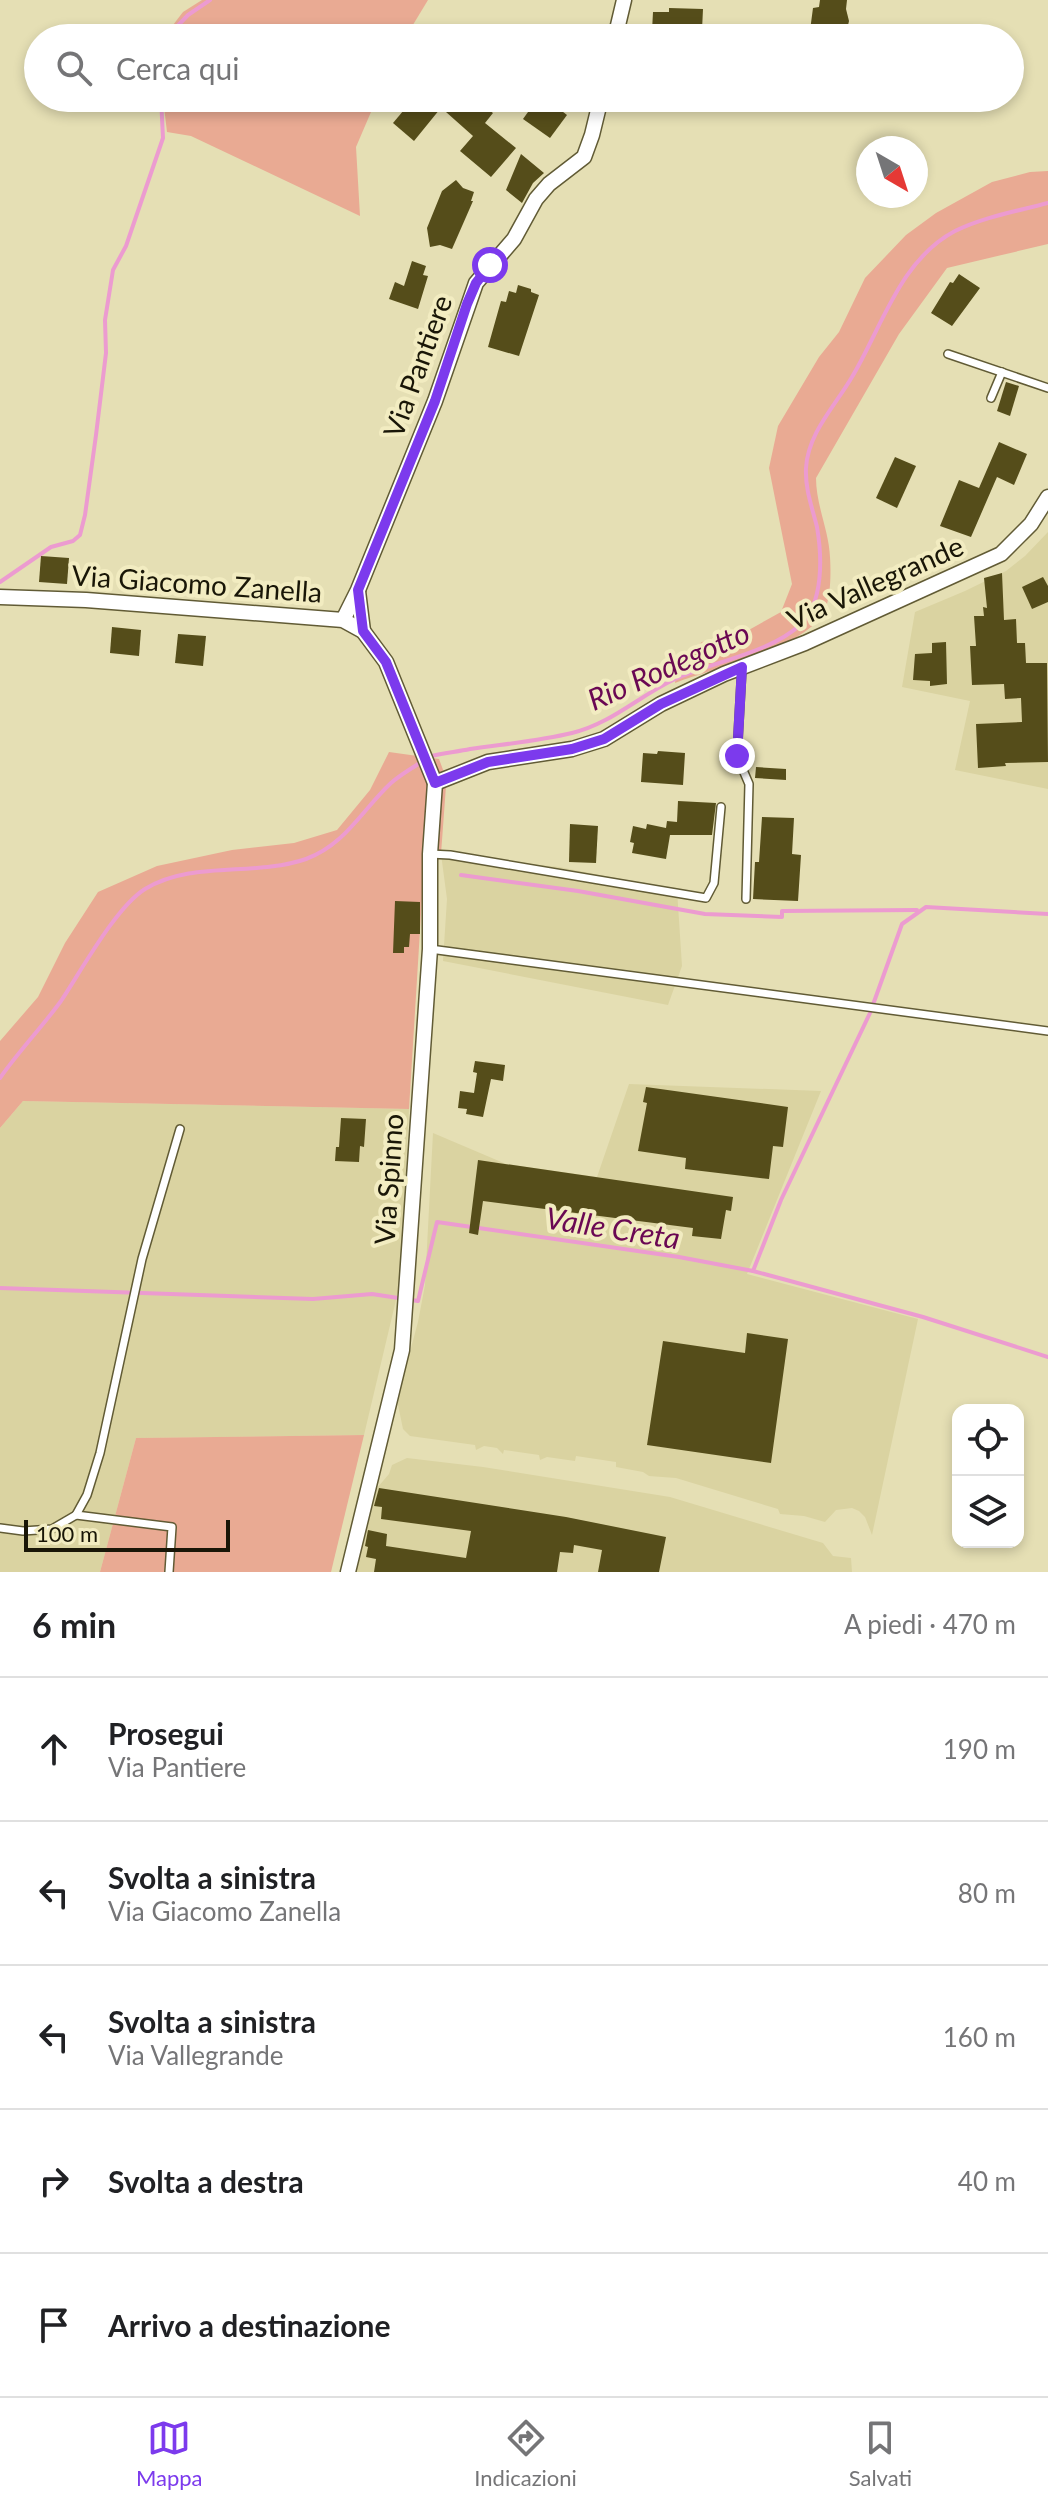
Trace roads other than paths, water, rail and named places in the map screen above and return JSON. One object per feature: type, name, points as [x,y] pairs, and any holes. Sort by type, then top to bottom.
[{"type":"street","points":[[618,24],[624,0]]},
{"type":"street","name":"Via Pantiere","points":[[343,620],[435,401],[476,283],[514,239],[536,199],[549,184],[584,157],[598,112]]},
{"type":"street","name":"Via Vallegrande","points":[[435,783],[488,762],[572,749],[604,739],[661,704],[1001,554],[1031,524],[1048,497]]},
{"type":"street","name":"Via Pantiere","points":[[358,590],[363,631]]},
{"type":"street","name":"Via Giacomo Zanella","points":[[0,597],[86,600],[343,620],[363,631],[386,662],[435,783]]},
{"type":"street","name":"Via Spinno","points":[[348,1572],[402,1350],[430,949],[430,854],[435,783]]},
{"type":"lane","points":[[948,354],[1048,388]]},
{"type":"lane","points":[[991,398],[1002,372]]},
{"type":"lane","points":[[742,667],[737,756],[749,784],[746,899]]},
{"type":"lane","points":[[430,854],[706,898],[714,883],[721,807]]},
{"type":"lane","points":[[430,949],[1048,1031]]},
{"type":"lane","points":[[0,1528],[23,1531],[52,1529],[76,1515],[87,1495],[100,1453],[132,1301],[180,1129]]},
{"type":"lane","points":[[76,1515],[172,1527],[169,1572]]},
{"type":"waterway","points":[[179,24],[210,0]]},
{"type":"waterway","points":[[0,582],[51,547],[73,541],[80,535],[96,435],[106,353],[105,320],[113,270],[126,246],[163,138],[162,112]]},
{"type":"waterway","name":"Rio Rodegotto","points":[[428,757],[586,729],[673,680],[757,650],[800,625],[813,604],[820,565],[817,527],[807,483],[808,455],[817,431],[852,377],[894,296],[920,259],[955,231],[989,218],[1048,203]]},
{"type":"waterway","name":"Rio Rodegotto","points":[[0,1078],[61,1001],[111,924],[145,889],[183,875],[286,864],[320,853],[342,836],[391,783],[421,762]]},
{"type":"waterway","points":[[461,875],[578,891],[705,914],[782,917],[782,911],[917,910]]},
{"type":"waterway","name":"Valle Creta","points":[[753,1271],[781,1200],[870,1013],[902,924],[926,907],[1048,914]]},
{"type":"waterway","name":"Valle Creta","points":[[0,1288],[313,1299],[372,1294],[418,1301],[437,1222],[679,1257],[753,1271],[923,1317],[1048,1357]]}]
